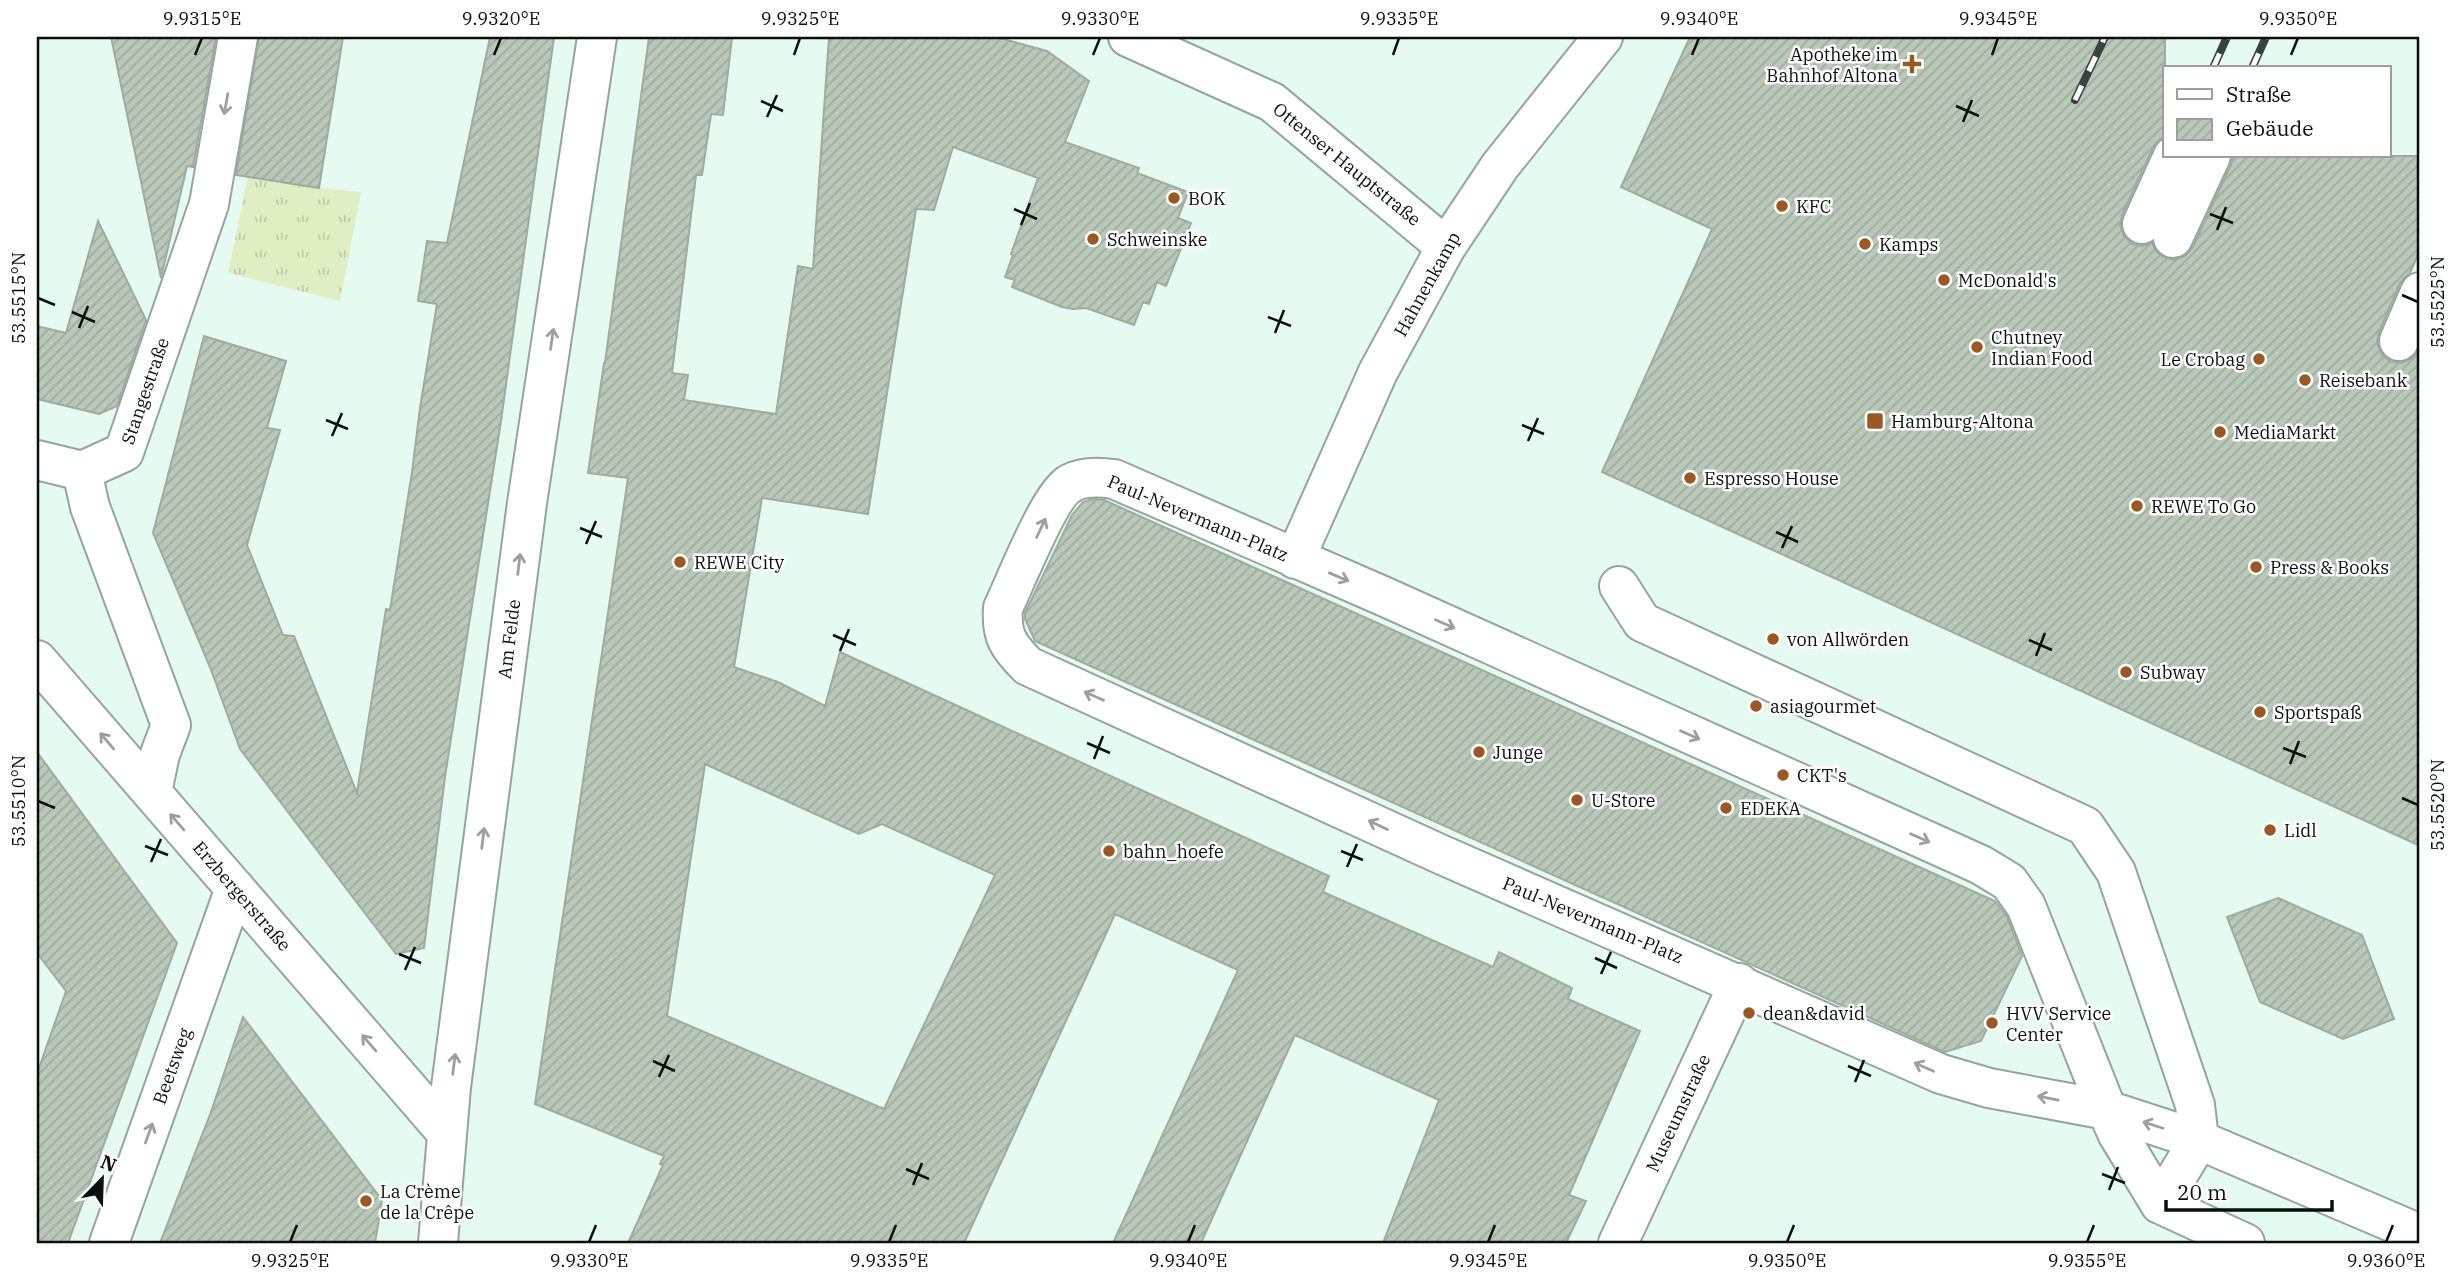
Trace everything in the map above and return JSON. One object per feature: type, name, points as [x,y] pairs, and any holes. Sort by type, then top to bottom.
[{"type":"street","name":"Stangestraße","points":[[82,471],[124,452],[209,204],[238,37]]},
{"type":"street","name":"Am Felde","points":[[438,1243],[446,1132],[527,503],[597,37]]},
{"type":"street","name":"Ottenser Hauptstraße","points":[[1128,37],[1272,102],[1446,247]]},
{"type":"street","name":"Hahnenkamp","points":[[1295,559],[1378,372],[1446,247],[1500,166],[1603,37]]},
{"type":"street","points":[[2173,158],[2157,231],[2210,158]]},
{"type":"street","points":[[2399,341],[2420,292]]},
{"type":"street","points":[[37,460],[82,471],[90,507],[171,725],[160,754],[152,792]]},
{"type":"street","name":"Paul-Nevermann-Platz","points":[[2160,1204],[2106,1110],[2042,942],[2026,906],[2009,882],[1981,865],[1395,601],[1114,479],[1097,477],[1069,483],[1054,500],[1003,608],[1002,624],[1006,639],[1028,666],[1440,854],[1739,983],[1941,1074],[1989,1088],[2106,1110],[2199,1140],[2420,1234]]},
{"type":"street","points":[[1619,586],[1642,622],[2084,826],[2116,872],[2195,1105],[2199,1140],[2160,1204],[2245,1243]]},
{"type":"street","name":"Erzbergerstraße","points":[[37,660],[446,1132]]},
{"type":"street","name":"Beetsweg","points":[[109,1243],[236,888]]},
{"type":"street","name":"Museumstraße","points":[[1618,1243],[1739,983]]},
{"type":"green space","points":[[248,177],[361,192],[340,301],[228,273]]},
{"type":"building","points":[[111,37],[216,37],[193,167],[187,166],[161,278]]},
{"type":"building","points":[[259,37],[343,37],[319,188],[236,175]]},
{"type":"building","points":[[490,37],[554,37],[501,421],[445,777],[424,948],[396,954],[240,749],[210,667],[153,533],[204,336],[286,361],[267,428],[280,430],[247,545],[283,635],[294,636],[357,793],[386,609],[390,610],[437,304],[418,301],[427,241],[447,243]]},
{"type":"building","name":"bahn_hoefe","points":[[649,37],[732,37],[723,115],[711,114],[702,175],[696,175],[672,373],[688,375],[684,400],[776,414],[798,266],[813,269],[829,37],[996,37],[1047,51],[1089,81],[1065,142],[1139,168],[1137,173],[1188,192],[1178,218],[1191,223],[1166,286],[1157,282],[1149,304],[1143,302],[1134,325],[1086,308],[1062,307],[1012,287],[1015,280],[1005,277],[1038,178],[953,147],[934,210],[916,209],[868,514],[762,498],[734,667],[778,682],[825,706],[840,652],[1329,876],[1323,892],[1493,967],[1499,952],[1572,988],[1568,999],[1640,1031],[1569,1195],[1586,1201],[1566,1243],[1383,1243],[1439,1100],[1295,1035],[1201,1243],[1113,1243],[1238,970],[1115,914],[964,1243],[628,1243],[663,1165],[660,1164],[664,1156],[535,1104],[628,478],[588,473]],"holes":[[[705,764],[859,834],[882,824],[995,875],[884,1109],[667,1016]]]},
{"type":"building","points":[[1690,37],[2165,37],[2163,138],[2153,147],[2120,225],[2124,236],[2132,244],[2143,246],[2152,243],[2163,257],[2174,260],[2185,256],[2193,247],[2233,158],[2420,156],[2420,250],[2410,273],[2400,283],[2377,343],[2382,355],[2390,361],[2401,363],[2413,358],[2420,347],[2420,846],[1602,472],[1712,229],[1621,187]]},
{"type":"building","points":[[98,221],[146,320],[117,406],[99,414],[37,399],[37,326],[66,333]]},
{"type":"building","points":[[1104,500],[1995,901],[2007,917],[2022,956],[1981,1041],[1945,1052],[1035,641],[1025,613],[1072,515],[1083,502]]},
{"type":"building","points":[[37,752],[177,943],[68,1243],[37,1243],[37,1074],[66,991],[37,953]]},
{"type":"building","points":[[2278,898],[2362,935],[2394,1019],[2343,1039],[2260,1002],[2227,917]]},
{"type":"building","points":[[243,1017],[382,1200],[375,1243],[160,1243],[211,1112]]},
{"type":"railway","points":[[2075,100],[2105,37]]},
{"type":"railway","points":[[2214,66],[2227,37]]},
{"type":"railway","points":[[2253,66],[2266,37]]},
{"type":"place","name":"Apotheke im Bahnhof Altona","points":[[1912,64]]},
{"type":"place","name":"BOK","points":[[1174,198]]},
{"type":"place","name":"KFC","points":[[1782,206]]},
{"type":"place","name":"Schweinske","points":[[1093,239]]},
{"type":"place","name":"Kamps","points":[[1865,244]]},
{"type":"place","name":"McDonald's","points":[[1944,280]]},
{"type":"place","name":"Chutney Indian Food","points":[[1977,347]]},
{"type":"place","name":"Le Crobag","points":[[2259,359]]},
{"type":"place","name":"Reisebank","points":[[2305,380]]},
{"type":"place","name":"Hamburg-Altona","points":[[1875,421]]},
{"type":"place","name":"MediaMarkt","points":[[2220,432]]},
{"type":"place","name":"Espresso House","points":[[1690,478]]},
{"type":"place","name":"REWE To Go","points":[[2137,506]]},
{"type":"place","name":"REWE City","points":[[680,562]]},
{"type":"place","name":"Press & Books","points":[[2256,567]]},
{"type":"place","name":"von Allwörden","points":[[1773,639]]},
{"type":"place","name":"Subway","points":[[2126,672]]},
{"type":"place","name":"asiagourmet","points":[[1756,706]]},
{"type":"place","name":"Sportspaß","points":[[2260,712]]},
{"type":"place","name":"Junge","points":[[1479,752]]},
{"type":"place","name":"CKT's","points":[[1783,775]]},
{"type":"place","name":"U-Store","points":[[1577,800]]},
{"type":"place","name":"EDEKA","points":[[1726,808]]},
{"type":"place","name":"Lidl","points":[[2270,830]]},
{"type":"place","name":"bahn_hoefe","points":[[1109,851]]},
{"type":"place","name":"dean&david","points":[[1749,1013]]},
{"type":"place","name":"HVV Service Center","points":[[1992,1023]]},
{"type":"place","name":"La Crème de la Crêpe","points":[[366,1201]]}]
